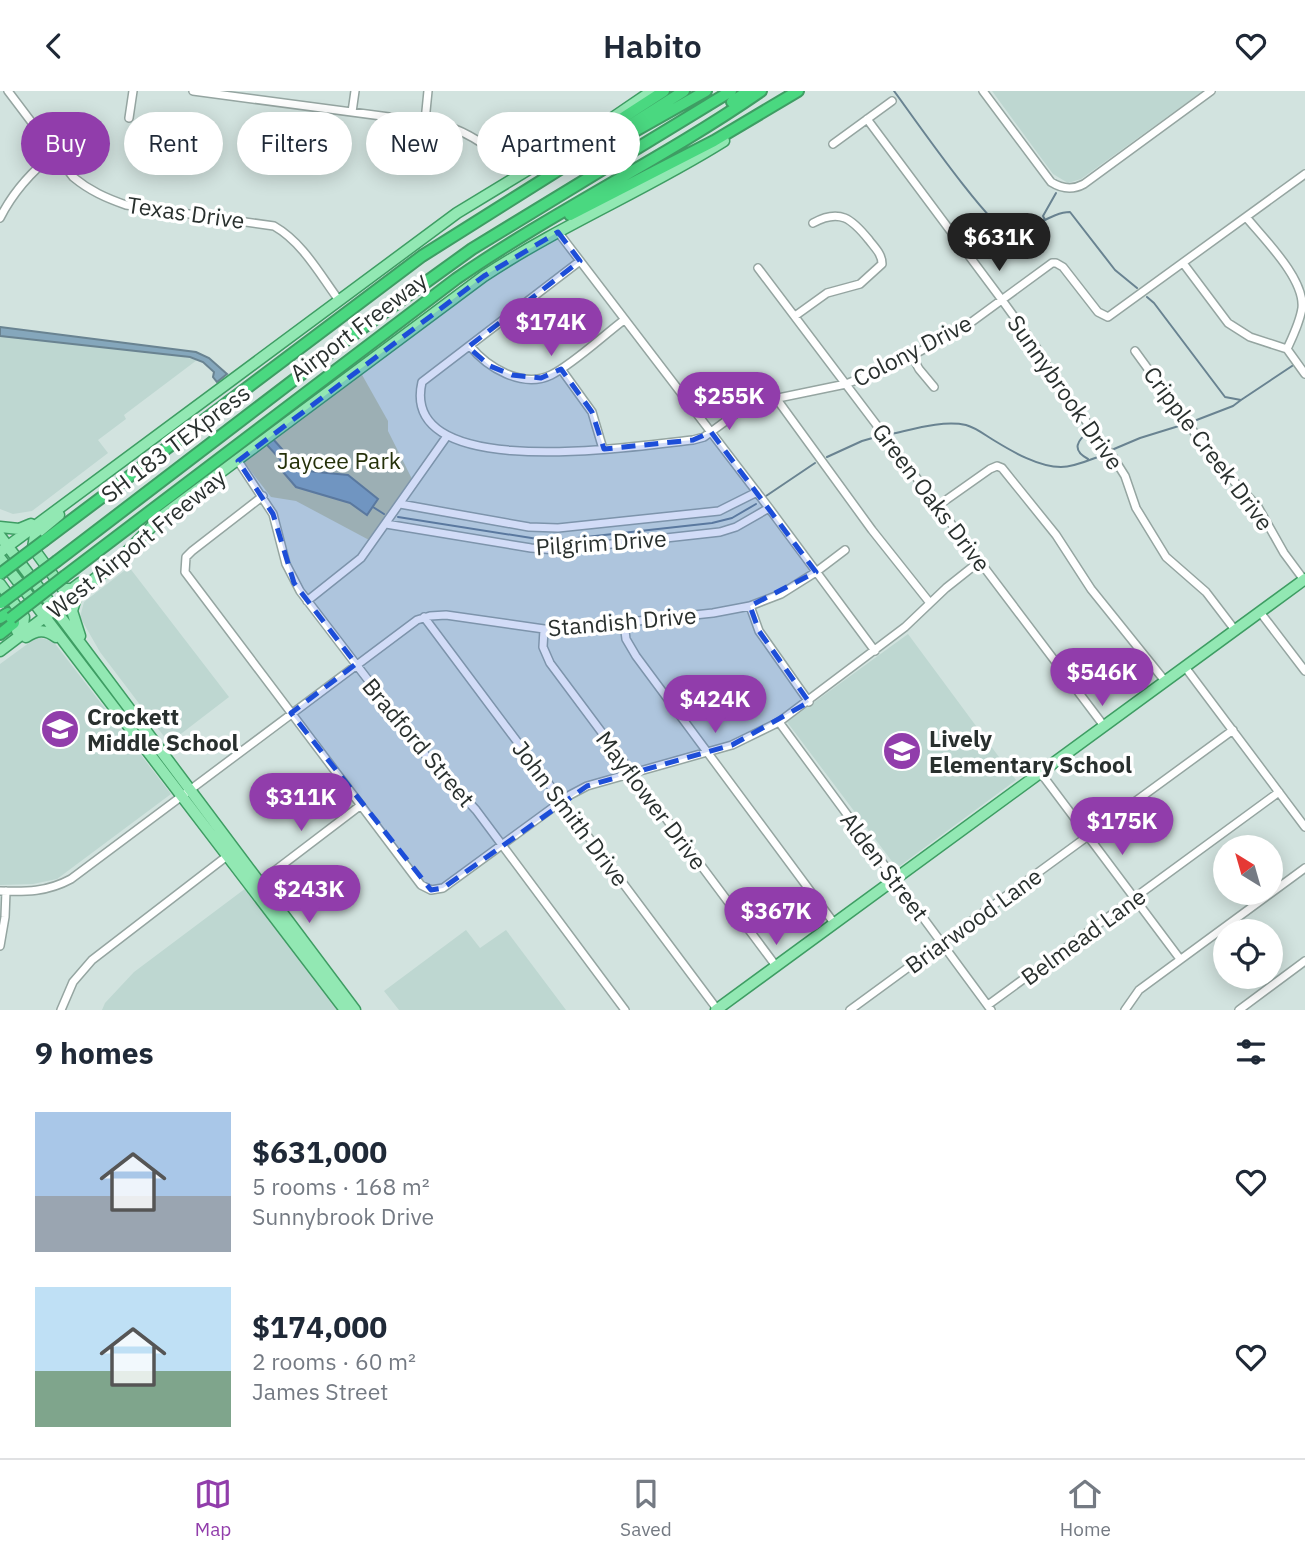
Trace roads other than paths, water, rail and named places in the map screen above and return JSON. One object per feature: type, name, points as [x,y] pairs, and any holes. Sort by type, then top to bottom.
[{"type":"highway","points":[[632,112],[664,91]]},
{"type":"highway","name":"Airport Freeway","points":[[640,119],[684,91]]},
{"type":"highway","points":[[640,127],[706,91]]},
{"type":"highway","name":"SH 183 TEXpress","points":[[5,611],[55,558],[245,408],[448,260],[722,91]]},
{"type":"highway","name":"SH 183 TEXpress","points":[[55,558],[472,249],[731,91]]},
{"type":"highway","points":[[642,166],[661,148],[748,91]]},
{"type":"highway","name":"Airport Freeway","points":[[0,626],[5,611],[38,597],[485,258],[642,166],[761,91]]},
{"type":"highway","points":[[553,219],[574,214],[624,189],[714,141],[798,91]]},
{"type":"highway","name":"Airport Freeway","points":[[0,574],[422,256],[549,175]]},
{"type":"highway","points":[[0,634],[5,611]]},
{"type":"main road","points":[[620,112],[652,91]]},
{"type":"main road","name":"West Airport Freeway","points":[[0,651],[123,556],[162,516],[484,276],[558,232],[677,170],[798,91]]},
{"type":"main road","points":[[4,549],[338,299],[457,213],[516,176]]},
{"type":"main road","points":[[69,500],[64,512],[35,535],[33,542],[33,548],[58,585],[63,589],[72,589],[114,559],[123,556]]},
{"type":"main road","points":[[0,527],[19,529],[44,519]]},
{"type":"main road","points":[[0,536],[4,549],[55,608],[184,793]]},
{"type":"main road","points":[[0,558],[231,854],[345,1010]]},
{"type":"main road","points":[[716,1010],[1305,579]]},
{"type":"main road","points":[[0,585],[25,621],[23,626],[0,644]]},
{"type":"main road","points":[[78,591],[72,611],[81,644]]},
{"type":"main road","points":[[0,656],[39,631],[49,632],[68,647]]},
{"type":"main road","points":[[255,886],[355,1010]]},
{"type":"street","name":"Texas Drive","points":[[8,91],[24,112]]},
{"type":"street","points":[[130,112],[133,91]]},
{"type":"street","points":[[193,91],[366,114]]},
{"type":"street","points":[[352,112],[355,91]]},
{"type":"street","points":[[426,112],[428,91]]},
{"type":"street","points":[[983,91],[1047,177],[1065,188],[1084,184],[1211,91]]},
{"type":"street","points":[[833,144],[892,101]]},
{"type":"street","name":"Sunnybrook Drive","points":[[867,119],[1002,300],[1036,347],[1058,384],[1113,457],[1125,476],[1136,508],[1166,557],[1206,592],[1235,630]]},
{"type":"street","points":[[463,133],[481,142],[504,161],[516,176]]},
{"type":"street","name":"Colony Drive","points":[[447,436],[463,442],[537,453],[693,440],[711,432],[749,404],[846,384],[912,356],[962,329],[1056,263],[1063,267],[1098,312],[1108,317],[1305,174]]},
{"type":"street","points":[[0,218],[9,201],[29,175]]},
{"type":"street","name":"Texas Drive","points":[[72,175],[86,188],[103,198],[126,205],[274,226],[297,243],[338,299]]},
{"type":"street","points":[[795,316],[827,293],[860,284],[882,264],[881,256],[853,221],[831,216],[813,223]]},
{"type":"street","points":[[1246,217],[1295,278],[1301,293],[1302,311],[1287,349]]},
{"type":"street","points":[[558,232],[757,492],[874,651]]},
{"type":"street","points":[[307,601],[357,562],[447,436],[432,426],[426,416],[420,396],[422,382],[580,261]]},
{"type":"street","points":[[1183,263],[1228,323],[1250,337],[1287,349],[1303,371]]},
{"type":"street","name":"Green Oaks Drive","points":[[758,268],[1104,726]]},
{"type":"street","points":[[470,346],[489,366],[512,375],[541,378],[561,369],[624,320]]},
{"type":"street","name":"Cripple Creek Drive","points":[[1135,351],[1214,461],[1258,507],[1284,553],[1305,579]]},
{"type":"street","points":[[912,356],[934,387]]},
{"type":"street","points":[[561,369],[592,412],[603,449]]},
{"type":"street","points":[[776,398],[872,530],[930,603]]},
{"type":"street","name":"Bradford Street","points":[[238,461],[273,515],[289,573],[307,601],[427,757],[463,794],[503,845],[625,1010]]},
{"type":"street","points":[[939,505],[990,469],[1002,468],[1056,535],[1091,589],[1165,681]]},
{"type":"street","name":"Pilgrim Drive","points":[[400,504],[529,527],[558,528],[719,511],[757,492]]},
{"type":"street","points":[[263,496],[192,551],[186,557],[185,572],[421,885],[431,890],[439,889],[587,786],[745,740],[779,722],[809,702],[910,623],[980,561]]},
{"type":"street","name":"Pilgrim Drive","points":[[386,524],[557,550],[720,532],[748,521],[769,508]]},
{"type":"street","name":"Standish Drive","points":[[424,617],[446,615],[544,629],[713,613],[750,606],[781,594],[845,550]]},
{"type":"street","points":[[750,606],[759,631],[809,702]]},
{"type":"street","points":[[1260,611],[1305,671]]},
{"type":"street","points":[[0,946],[5,917],[3,891],[40,891],[71,879],[356,664],[424,617]]},
{"type":"street","name":"John Smith Drive","points":[[424,617],[716,1010]]},
{"type":"street","points":[[624,622],[629,645],[834,923]]},
{"type":"street","name":"Mayflower Drive","points":[[544,629],[544,647],[550,663],[776,966]]},
{"type":"street","points":[[1185,667],[1305,827]]},
{"type":"street","name":"Alden Street","points":[[779,722],[990,1008]]},
{"type":"street","name":"Briarwood Lane","points":[[850,1010],[1233,730]]},
{"type":"street","points":[[1040,772],[1180,960]]},
{"type":"street","name":"Belmead Lane","points":[[990,1008],[1134,898],[1279,793]]},
{"type":"street","points":[[255,886],[361,805]]},
{"type":"street","points":[[61,1010],[73,982],[92,960],[231,854]]},
{"type":"street","points":[[1125,1010],[1139,990],[1305,868]]},
{"type":"street","points":[[1239,1010],[1305,961]]},
{"type":"water","points":[[0,327],[196,352],[209,358],[227,374],[217,382],[213,377],[214,372],[203,362],[190,357],[0,336]]},
{"type":"water","points":[[273,439],[297,466],[307,471],[348,475],[378,499],[367,515],[350,503],[296,487],[283,472],[280,459],[266,444]]},
{"type":"waterway","points":[[894,91],[969,192],[1000,226],[1009,232],[1016,232],[1055,215],[1070,212],[1115,270],[1137,288]]},
{"type":"waterway","points":[[1045,220],[1043,216],[1056,193]]},
{"type":"waterway","points":[[1147,297],[1225,397],[1241,400],[1295,364]]},
{"type":"waterway","points":[[1194,421],[1233,406],[1241,400]]},
{"type":"waterway","points":[[891,434],[929,426],[957,424],[974,428],[1035,462],[1053,466],[1066,467],[1103,455]]},
{"type":"waterway","points":[[1114,449],[1182,425]]},
{"type":"waterway","points":[[1088,459],[1079,452],[1078,445],[1090,431]]},
{"type":"waterway","points":[[827,457],[876,437]]},
{"type":"waterway","points":[[766,496],[815,463]]},
{"type":"waterway","points":[[398,517],[544,540],[559,540],[712,523],[732,518],[756,504]]},
{"type":"waterway","points":[[373,507],[384,514]]},
{"type":"place","name":"Crockett Middle School","points":[[60,729]]},
{"type":"place","name":"Lively Elementary School","points":[[902,751]]},
{"type":"park label","name":"Jaycee Park","points":[[339,460]]}]
